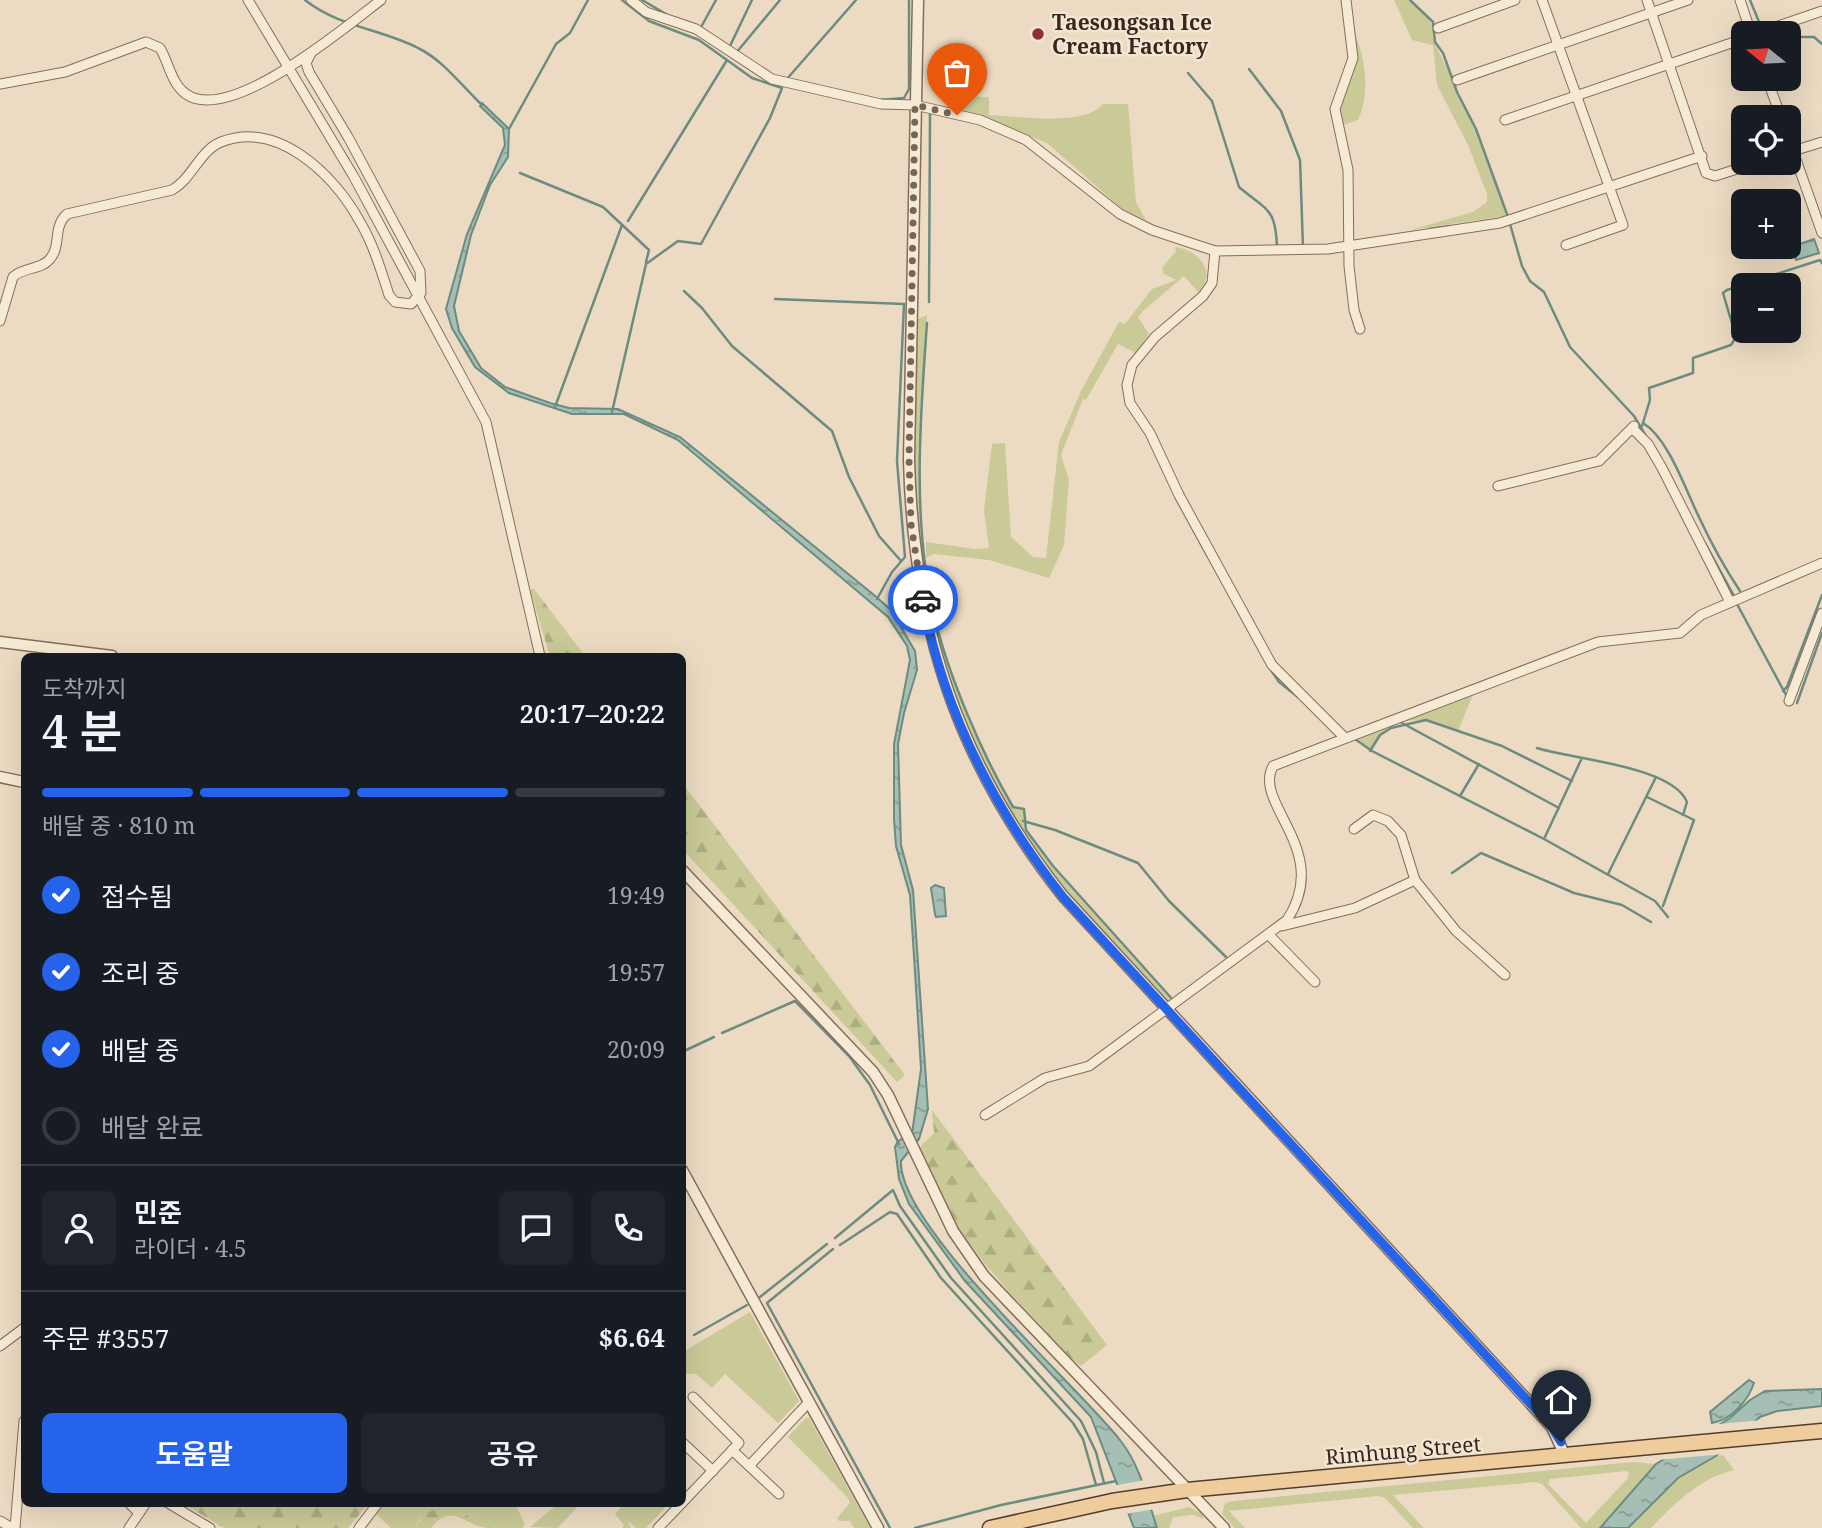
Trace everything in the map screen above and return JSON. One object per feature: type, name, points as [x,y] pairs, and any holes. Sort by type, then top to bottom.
[{"type":"main road","name":"Rimhung Street","points":[[990,1528],[1112,1501],[1187,1490],[1822,1431]]},
{"type":"street","points":[[248,0],[354,177],[486,422],[539,653]]},
{"type":"street","points":[[0,84],[65,72],[146,42],[160,48],[179,88],[188,96],[204,101],[216,101],[256,88],[288,65],[311,53],[381,0]]},
{"type":"street","points":[[631,0],[646,12],[706,35],[761,75],[772,79],[881,104],[915,105],[980,120],[1035,144],[1120,214],[1153,230],[1215,251],[1274,251],[1349,246],[1500,223],[1702,156]]},
{"type":"street","points":[[918,0],[909,459],[911,524],[924,607],[939,665],[977,766],[1014,831],[1063,897],[1552,1427],[1565,1456]]},
{"type":"street","points":[[1346,0],[1353,58],[1335,109],[1348,170],[1353,310],[1360,329]]},
{"type":"street","points":[[1438,28],[1516,0]]},
{"type":"street","points":[[1542,0],[1623,225],[1566,245]]},
{"type":"street","points":[[1647,0],[1706,173],[1715,176],[1731,171]]},
{"type":"street","points":[[1457,80],[1688,0]]},
{"type":"street","points":[[1740,0],[1747,21]]},
{"type":"street","points":[[1793,21],[1822,11]]},
{"type":"street","points":[[1505,120],[1731,43]]},
{"type":"street","points":[[0,321],[13,276],[50,259],[55,251],[57,229],[67,214],[172,190],[184,183],[218,143],[253,135],[291,149],[326,175],[359,219],[389,295],[402,305],[411,304],[418,298],[423,283],[420,271],[348,136],[318,91],[306,63],[311,53]]},
{"type":"street","points":[[1801,149],[1822,142]]},
{"type":"street","points":[[1800,175],[1822,233]]},
{"type":"street","points":[[1215,251],[1212,284],[1203,296],[1155,337],[1132,365],[1127,385],[1130,403],[1150,433],[1179,495],[1272,665],[1344,737]]},
{"type":"street","points":[[1498,486],[1599,461],[1634,427],[1662,468],[1730,602]]},
{"type":"street","points":[[985,1115],[1045,1078],[1089,1066],[1280,926],[1299,898],[1303,869],[1269,774],[1273,766],[1598,642],[1679,633],[1701,615],[1822,563]]},
{"type":"street","points":[[1789,701],[1822,612]]},
{"type":"street","points":[[0,642],[88,653]]},
{"type":"street","points":[[0,777],[21,781]]},
{"type":"street","points":[[1354,829],[1373,815],[1388,821],[1401,835],[1415,880],[1456,931],[1505,975]]},
{"type":"street","points":[[686,874],[853,1048],[888,1095],[953,1231],[984,1276],[1224,1528]]},
{"type":"street","points":[[1280,926],[1355,908],[1415,880]]},
{"type":"street","points":[[1269,935],[1315,982]]},
{"type":"street","points":[[686,1177],[878,1528]]},
{"type":"street","points":[[0,1346],[21,1330]]},
{"type":"street","points":[[686,1496],[740,1443],[693,1397]]},
{"type":"street","points":[[749,1466],[809,1402]]},
{"type":"street","points":[[686,1448],[713,1471]]},
{"type":"street","points":[[0,1521],[13,1528],[21,1450]]},
{"type":"street","points":[[732,1450],[779,1494]]},
{"type":"street","points":[[133,1507],[139,1513]]},
{"type":"street","points":[[129,1528],[143,1507]]},
{"type":"street","points":[[175,1507],[210,1528]]},
{"type":"street","points":[[359,1528],[375,1507]]},
{"type":"street","points":[[658,1528],[675,1507]]},
{"type":"green space","points":[[1394,0],[1408,0],[1431,23],[1435,44],[1474,128],[1506,216],[1410,230],[1473,212],[1487,202],[1487,194],[1468,145],[1437,85],[1433,45],[1412,40]]},
{"type":"green space","points":[[1355,35],[1364,66],[1364,100],[1358,120],[1341,126],[1339,103],[1354,58]]},
{"type":"green space","points":[[953,96],[989,97],[989,115],[1050,119],[1082,116],[1103,104],[1128,104],[1136,202],[1146,220],[1121,208],[1047,143],[952,105]]},
{"type":"green space","points":[[1175,247],[1192,252],[1203,263],[1206,270],[1204,284],[1198,292],[1184,276],[1143,311],[1138,317],[1149,334],[1136,353],[1118,344],[1086,400],[1083,399],[1061,455],[1069,480],[1064,545],[1049,578],[989,560],[934,554],[926,558],[926,542],[974,549],[989,548],[984,510],[992,444],[1005,443],[1011,537],[1033,557],[1046,558],[1059,442],[1081,391],[1119,322],[1125,324],[1152,289],[1176,280],[1164,274],[1162,268],[1176,251]]},
{"type":"green space","points":[[927,315],[918,467],[921,544],[934,617],[949,666],[967,715],[1001,786],[1013,808],[1023,810],[1025,830],[1052,867],[1172,1001],[1167,1005],[1084,918],[1040,862],[988,774],[949,679],[934,630],[917,529],[914,458],[918,319]]},
{"type":"green space","points":[[534,589],[583,653],[549,653],[530,590]]},
{"type":"green space","points":[[1474,692],[1458,731],[1420,721],[1399,723],[1379,737],[1370,749],[1354,735]]},
{"type":"green space","points":[[686,788],[905,1075],[897,1082],[686,853]]},
{"type":"green space","points":[[932,1110],[1107,1345],[1081,1366],[1064,1352],[985,1264],[940,1197],[920,1147],[934,1133]]},
{"type":"green space","points":[[750,1312],[799,1401],[778,1423],[725,1374],[712,1388],[696,1374],[686,1374],[686,1350]]},
{"type":"green space","points":[[809,1418],[870,1528],[854,1528],[850,1521],[839,1521],[837,1518],[850,1503],[848,1498],[788,1437]]},
{"type":"green space","points":[[1723,1455],[1734,1470],[1699,1485],[1651,1528],[1628,1528],[1683,1473]]},
{"type":"green space","points":[[1633,1462],[1656,1464],[1600,1528],[1581,1528],[1542,1484],[1536,1482],[1393,1495],[1424,1528],[1413,1528],[1385,1498],[1378,1496],[1229,1511],[1245,1528],[1235,1528],[1222,1514],[1225,1503]],"holes":[[[1626,1471],[1629,1473],[1627,1479],[1586,1523],[1548,1484],[1550,1479]]]},
{"type":"green space","points":[[189,1507],[366,1507],[348,1528],[224,1528]]},
{"type":"green space","points":[[379,1507],[517,1507],[525,1525],[522,1528],[491,1528],[460,1512],[420,1519],[414,1528],[391,1528],[375,1513]]},
{"type":"green space","points":[[442,1507],[460,1512],[491,1528],[446,1516],[431,1528],[414,1528],[426,1513]]},
{"type":"green space","points":[[554,1507],[577,1507],[558,1528],[530,1527]]},
{"type":"green space","points":[[621,1507],[665,1508],[646,1528],[635,1528],[628,1521],[631,1528],[622,1528],[624,1525],[615,1514]]},
{"type":"green space","points":[[1189,1507],[1203,1514],[1203,1519],[1193,1515],[1173,1517],[1169,1528],[1157,1528],[1153,1516]]},
{"type":"water","points":[[482,103],[509,129],[508,157],[490,185],[471,235],[454,306],[459,331],[481,368],[505,387],[550,403],[569,408],[618,409],[680,437],[891,610],[915,651],[917,670],[898,744],[901,845],[913,890],[928,1109],[919,1139],[901,1161],[908,1189],[928,1224],[957,1263],[1120,1440],[1138,1471],[1157,1528],[1134,1528],[1091,1417],[965,1281],[909,1204],[899,1179],[895,1147],[898,1141],[912,1134],[921,1069],[910,895],[896,846],[894,819],[894,744],[910,660],[907,646],[888,617],[678,440],[624,414],[572,414],[509,393],[475,367],[452,328],[446,309],[467,234],[505,145],[503,128],[480,106]]},
{"type":"water","points":[[1814,239],[1819,253],[1801,258],[1801,244]]},
{"type":"water","points":[[935,885],[944,888],[946,916],[936,917],[931,888]]},
{"type":"water","points":[[1749,1380],[1754,1383],[1743,1403],[1726,1418],[1712,1423],[1710,1412]]},
{"type":"water","points":[[1822,1389],[1822,1406],[1777,1411],[1760,1417],[1716,1456],[1678,1478],[1628,1528],[1600,1528],[1656,1464],[1730,1418],[1750,1400],[1765,1391]]},
{"type":"pier","points":[[1762,1420],[1724,1454],[1656,1460],[1709,1425]]},
{"type":"pier","points":[[1145,1480],[1155,1509],[1125,1514],[1112,1486]]},
{"type":"waterway","points":[[305,0],[332,16],[427,53],[444,66],[482,105]]},
{"type":"waterway","points":[[509,129],[556,44],[570,33],[588,0]]},
{"type":"waterway","points":[[612,412],[646,264],[678,241],[701,244],[770,118],[782,88],[752,78],[699,40],[649,21],[622,0]]},
{"type":"waterway","points":[[642,0],[666,14]]},
{"type":"waterway","points":[[700,29],[716,0]]},
{"type":"waterway","points":[[729,48],[752,0]]},
{"type":"waterway","points":[[736,53],[780,0]]},
{"type":"waterway","points":[[786,80],[856,0]]},
{"type":"waterway","points":[[880,100],[904,98],[909,89],[909,0]]},
{"type":"waterway","points":[[1410,0],[1433,22],[1435,42],[1443,53],[1457,92],[1476,129],[1508,217]]},
{"type":"waterway","points":[[1750,0],[1759,21]]},
{"type":"waterway","points":[[1801,37],[1814,37],[1822,44]]},
{"type":"waterway","points":[[628,221],[727,60]]},
{"type":"waterway","points":[[1249,69],[1281,111],[1300,160],[1303,248]]},
{"type":"waterway","points":[[1188,73],[1212,101],[1239,187],[1272,217],[1277,249]]},
{"type":"waterway","points":[[929,302],[930,114]]},
{"type":"waterway","points":[[520,173],[603,207],[649,250],[646,262]]},
{"type":"waterway","points":[[1510,224],[1522,266],[1530,281],[1544,292],[1570,347],[1634,416],[1675,485]]},
{"type":"waterway","points":[[555,407],[622,225]]},
{"type":"waterway","points":[[1429,229],[1450,226]]},
{"type":"waterway","points":[[1642,426],[1650,400],[1649,388],[1693,373],[1693,358],[1731,345],[1736,337],[1723,293],[1820,260],[1822,263]]},
{"type":"waterway","points":[[684,291],[702,308],[732,346],[832,431],[849,477],[879,536],[901,561]]},
{"type":"waterway","points":[[775,299],[904,304],[897,461],[905,557],[892,572],[877,599]]},
{"type":"waterway","points":[[927,323],[920,433],[920,507],[927,579],[934,615],[957,688],[1001,786],[1013,807],[1024,809],[1026,830],[1053,866],[1173,1000]]},
{"type":"waterway","points":[[1643,423],[1652,430],[1668,452],[1712,544],[1740,591]]},
{"type":"waterway","points":[[1176,498],[1208,557]]},
{"type":"waterway","points":[[1705,543],[1734,596]]},
{"type":"waterway","points":[[1783,691],[1787,687],[1822,595]]},
{"type":"waterway","points":[[1737,604],[1786,695]]},
{"type":"waterway","points":[[1797,703],[1822,633]]},
{"type":"waterway","points":[[1271,670],[1279,682],[1298,697]]},
{"type":"waterway","points":[[1370,751],[1380,735],[1391,728],[1426,720],[1502,746],[1572,781]]},
{"type":"waterway","points":[[1402,723],[1559,808]]},
{"type":"waterway","points":[[1355,739],[1372,751],[1544,839],[1655,901],[1668,917]]},
{"type":"waterway","points":[[1537,748],[1619,766],[1662,780],[1678,790],[1687,802],[1683,815]]},
{"type":"waterway","points":[[1544,839],[1581,760]]},
{"type":"waterway","points":[[1460,796],[1479,764]]},
{"type":"waterway","points":[[1608,874],[1656,777]]},
{"type":"waterway","points":[[1647,797],[1694,820],[1663,906]]},
{"type":"waterway","points":[[1023,821],[1055,830],[1138,863],[1169,901],[1226,957]]},
{"type":"waterway","points":[[1452,873],[1481,853],[1574,893],[1622,905],[1651,922]]},
{"type":"waterway","points":[[722,1033],[795,1001],[849,1056],[870,1085],[899,1144]]},
{"type":"waterway","points":[[686,1050],[714,1037]]},
{"type":"waterway","points":[[835,1238],[893,1190],[900,1206],[951,1278],[1081,1421],[1096,1452],[1104,1483]]},
{"type":"waterway","points":[[840,1245],[890,1212],[897,1214],[941,1278],[1073,1423],[1083,1439],[1096,1485]]},
{"type":"waterway","points":[[760,1297],[827,1244]]},
{"type":"waterway","points":[[833,1249],[767,1303],[890,1528]]},
{"type":"waterway","points":[[694,1335],[747,1305]]},
{"type":"waterway","points":[[915,1528],[1001,1505],[1116,1481]]},
{"type":"way so far","points":[[923,600],[911,524],[909,459],[915,105],[957,115]]},
{"type":"place","name":"Taesongsan Ice Cream Factory","points":[[1038,34]]},
{"type":"route","points":[[923,600],[939,665],[977,766],[1014,831],[1039,866],[1063,897],[1227,1077],[1552,1427],[1561,1442]]}]
